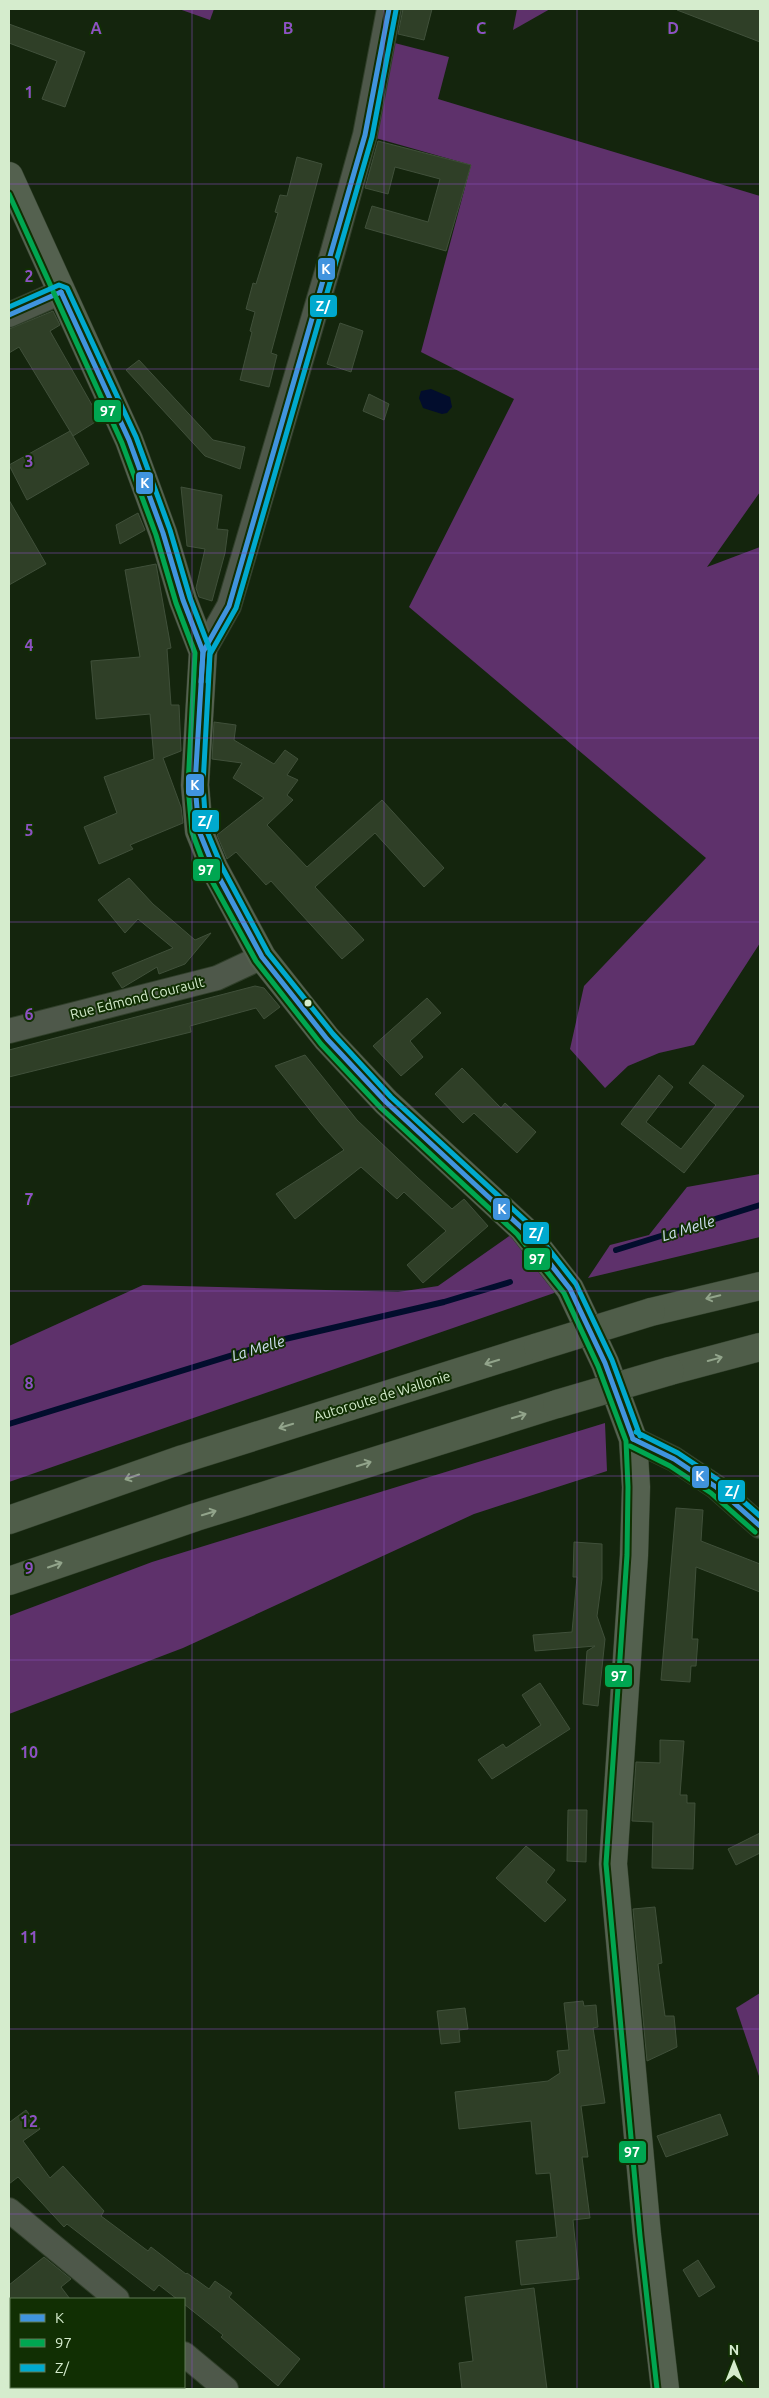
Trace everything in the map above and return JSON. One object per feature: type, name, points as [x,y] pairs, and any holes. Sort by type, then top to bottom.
[{"type":"highway","name":"Autoroute de Wallonie","points":[[9,1520],[184,1458],[538,1347],[651,1312],[760,1286]]},
{"type":"highway","points":[[9,1581],[196,1517],[558,1404],[760,1347]]},
{"type":"main road","points":[[9,176],[129,440],[163,534],[183,600],[203,652],[195,785],[199,831],[214,868],[262,957],[327,1039],[386,1102],[523,1229],[570,1289],[605,1363],[633,1439],[636,1487],[634,1555],[613,1864],[647,2235],[665,2389]]},
{"type":"street","points":[[203,652],[229,606],[333,251],[365,135],[389,9]]},
{"type":"street","points":[[9,315],[61,292]]},
{"type":"street","name":"Rue Edmond Courault","points":[[9,1031],[217,978],[262,957]]},
{"type":"street","points":[[633,1439],[674,1459],[716,1487],[760,1526]]},
{"type":"street","points":[[9,2210],[116,2298]]},
{"type":"street","points":[[185,2355],[226,2389]]},
{"type":"shaded area","points":[[179,9],[214,9],[210,20]]},
{"type":"shaded area","points":[[517,9],[550,9],[513,30]]},
{"type":"shaded area","points":[[383,40],[449,57],[438,99],[760,196],[760,492],[707,567],[760,547],[760,943],[694,1045],[659,1053],[628,1066],[605,1088],[570,1049],[584,986],[706,858],[409,607],[514,399],[421,352],[471,165],[365,135]]},
{"type":"shaded area","points":[[760,1174],[760,1237],[588,1278],[610,1245],[649,1235],[687,1187]]},
{"type":"shaded area","points":[[515,1232],[557,1292],[9,1482],[9,1346],[143,1285],[398,1292],[438,1286]]},
{"type":"shaded area","points":[[605,1423],[607,1471],[474,1514],[183,1648],[9,1714],[9,1616],[152,1562]]},
{"type":"shaded area","points":[[760,1993],[760,2079],[736,2008]]},
{"type":"water","points":[[431,389],[450,397],[452,407],[447,413],[442,414],[423,408],[419,398],[421,391]]},
{"type":"building","points":[[403,9],[432,9],[424,40],[398,34]]},
{"type":"building","points":[[760,9],[760,42],[677,10]]},
{"type":"building","points":[[9,24],[85,52],[65,107],[42,99],[57,61],[9,43]]},
{"type":"building","points":[[378,141],[471,165],[446,251],[365,228],[372,206],[428,222],[440,179],[395,167],[388,194],[365,188]]},
{"type":"building","points":[[297,157],[322,164],[271,353],[277,355],[269,387],[240,380],[255,312],[246,309],[253,283],[256,284],[278,213],[275,212],[280,195],[287,196]]},
{"type":"building","points":[[53,311],[60,325],[50,331],[100,419],[73,436],[19,347],[9,353],[9,329]]},
{"type":"building","points":[[340,323],[363,331],[351,372],[327,364]]},
{"type":"building","points":[[139,360],[213,440],[245,447],[240,469],[205,456],[126,370]]},
{"type":"building","points":[[369,394],[389,404],[384,420],[363,411]]},
{"type":"building","points":[[70,431],[89,464],[27,500],[9,465]]},
{"type":"building","points":[[181,487],[222,495],[217,529],[228,530],[225,553],[212,601],[199,597],[196,588],[205,549],[187,546]]},
{"type":"building","points":[[9,500],[46,564],[9,585]]},
{"type":"building","points":[[138,513],[145,530],[120,544],[116,525]]},
{"type":"building","points":[[156,564],[171,648],[167,649],[171,705],[179,705],[181,751],[163,758],[181,807],[183,823],[130,845],[133,849],[99,864],[84,827],[117,813],[104,777],[154,759],[150,714],[96,719],[91,661],[140,657],[125,570]]},
{"type":"building","points":[[214,722],[236,725],[234,740],[274,764],[285,750],[298,759],[287,775],[298,780],[287,795],[293,800],[267,825],[307,867],[382,800],[444,868],[424,887],[375,833],[315,887],[364,940],[342,959],[271,881],[266,885],[236,852],[227,859],[217,835],[264,798],[233,778],[242,763],[212,759]]},
{"type":"building","points":[[129,878],[153,904],[195,940],[211,933],[185,964],[159,974],[157,967],[122,988],[112,973],[173,948],[138,919],[125,933],[98,900]]},
{"type":"building","points":[[255,986],[264,988],[280,1007],[264,1019],[256,1008],[190,1026],[191,1032],[9,1077],[9,1050]]},
{"type":"building","points":[[427,998],[441,1013],[410,1041],[423,1057],[401,1076],[373,1046]]},
{"type":"building","points":[[305,1055],[357,1120],[417,1177],[452,1209],[464,1199],[488,1226],[423,1283],[407,1265],[446,1231],[404,1192],[397,1199],[361,1167],[295,1219],[276,1194],[344,1150],[275,1066]]},
{"type":"building","points":[[703,1065],[744,1096],[684,1173],[621,1124],[659,1075],[673,1087],[646,1122],[681,1149],[716,1105],[689,1083]]},
{"type":"building","points":[[462,1068],[501,1108],[505,1103],[536,1132],[517,1153],[474,1113],[463,1123],[435,1094]]},
{"type":"building","points":[[676,1508],[703,1510],[701,1541],[760,1564],[760,1592],[696,1567],[692,1639],[698,1639],[696,1666],[691,1666],[690,1682],[661,1680]]},
{"type":"building","points":[[574,1542],[602,1544],[602,1579],[597,1616],[605,1639],[598,1706],[583,1704],[587,1651],[595,1646],[535,1651],[533,1635],[572,1632],[577,1577],[573,1577]]},
{"type":"building","points":[[540,1683],[570,1729],[492,1779],[478,1760],[503,1744],[506,1748],[541,1725],[522,1695]]},
{"type":"building","points":[[660,1740],[684,1741],[680,1795],[687,1795],[687,1803],[695,1803],[693,1869],[652,1868],[653,1822],[632,1821],[636,1762],[660,1763]]},
{"type":"building","points":[[568,1810],[587,1810],[586,1862],[567,1861]]},
{"type":"building","points":[[760,1833],[760,1853],[736,1865],[728,1849]]},
{"type":"building","points":[[526,1846],[555,1870],[546,1882],[566,1900],[545,1922],[496,1878]]},
{"type":"building","points":[[655,1907],[662,1963],[658,1964],[665,2016],[674,2016],[677,2047],[647,2061],[633,1909]]},
{"type":"building","points":[[583,2001],[584,2006],[596,2005],[598,2027],[593,2028],[605,2103],[581,2106],[588,2157],[582,2157],[590,2218],[573,2220],[579,2279],[521,2285],[516,2241],[557,2237],[550,2173],[536,2174],[531,2121],[459,2129],[455,2092],[548,2081],[560,2073],[557,2051],[569,2050],[564,2003]]},
{"type":"building","points":[[465,2008],[468,2029],[459,2030],[460,2042],[441,2044],[437,2011]]},
{"type":"building","points":[[26,2110],[40,2129],[23,2141],[50,2178],[63,2166],[104,2211],[101,2216],[148,2251],[151,2247],[209,2289],[215,2281],[232,2293],[229,2297],[300,2359],[278,2386],[221,2337],[223,2335],[185,2305],[185,2298],[176,2298],[159,2285],[154,2291],[67,2224],[64,2227],[18,2177],[9,2184],[10,2122]]},
{"type":"building","points":[[720,2114],[728,2135],[666,2157],[657,2136]]},
{"type":"building","points":[[44,2257],[71,2279],[61,2287],[69,2298],[9,2299],[9,2285]]},
{"type":"building","points":[[698,2260],[715,2287],[699,2297],[683,2270]]},
{"type":"building","points":[[534,2288],[547,2389],[462,2389],[459,2363],[473,2361],[465,2297]]},
{"type":"waterway","name":"La Melle","points":[[616,1250],[760,1205]]},
{"type":"waterway","name":"La Melle","points":[[9,1424],[285,1339],[444,1302],[510,1282]]},
{"type":"transit line","name":"K","points":[[389,9],[365,135],[229,606],[203,652],[195,785],[199,831],[214,868],[262,957],[327,1039],[386,1102],[523,1229],[570,1289],[605,1363],[633,1439]]},
{"type":"transit line","name":"Z/","points":[[396,10],[372,137],[236,608],[210,654],[203,785],[206,829],[221,865],[268,953],[333,1034],[391,1097],[529,1224],[576,1284],[612,1360],[640,1436]]},
{"type":"transit line","name":"97","points":[[9,194],[122,443],[156,535],[176,603],[195,653],[188,786],[192,832],[207,872],[256,961],[321,1044],[381,1108],[517,1234],[564,1293],[598,1366],[626,1441],[628,1487],[627,1555],[606,1864],[640,2236],[657,2389]]},
{"type":"transit line","name":"Z/","points":[[9,307],[59,285],[67,288],[136,437],[170,530],[190,598],[210,650],[208,682]]},
{"type":"transit line","name":"K","points":[[61,292],[129,440],[163,533],[183,600],[203,652],[201,682]]},
{"type":"transit line","name":"K","points":[[9,315],[61,292]]},
{"type":"transit line","name":"Z/","points":[[636,1432],[678,1453],[720,1481],[760,1516]]},
{"type":"transit line","name":"K","points":[[633,1439],[674,1459],[716,1487],[760,1526]]},
{"type":"transit line","name":"97","points":[[630,1446],[670,1466],[711,1493],[755,1532]]}]
